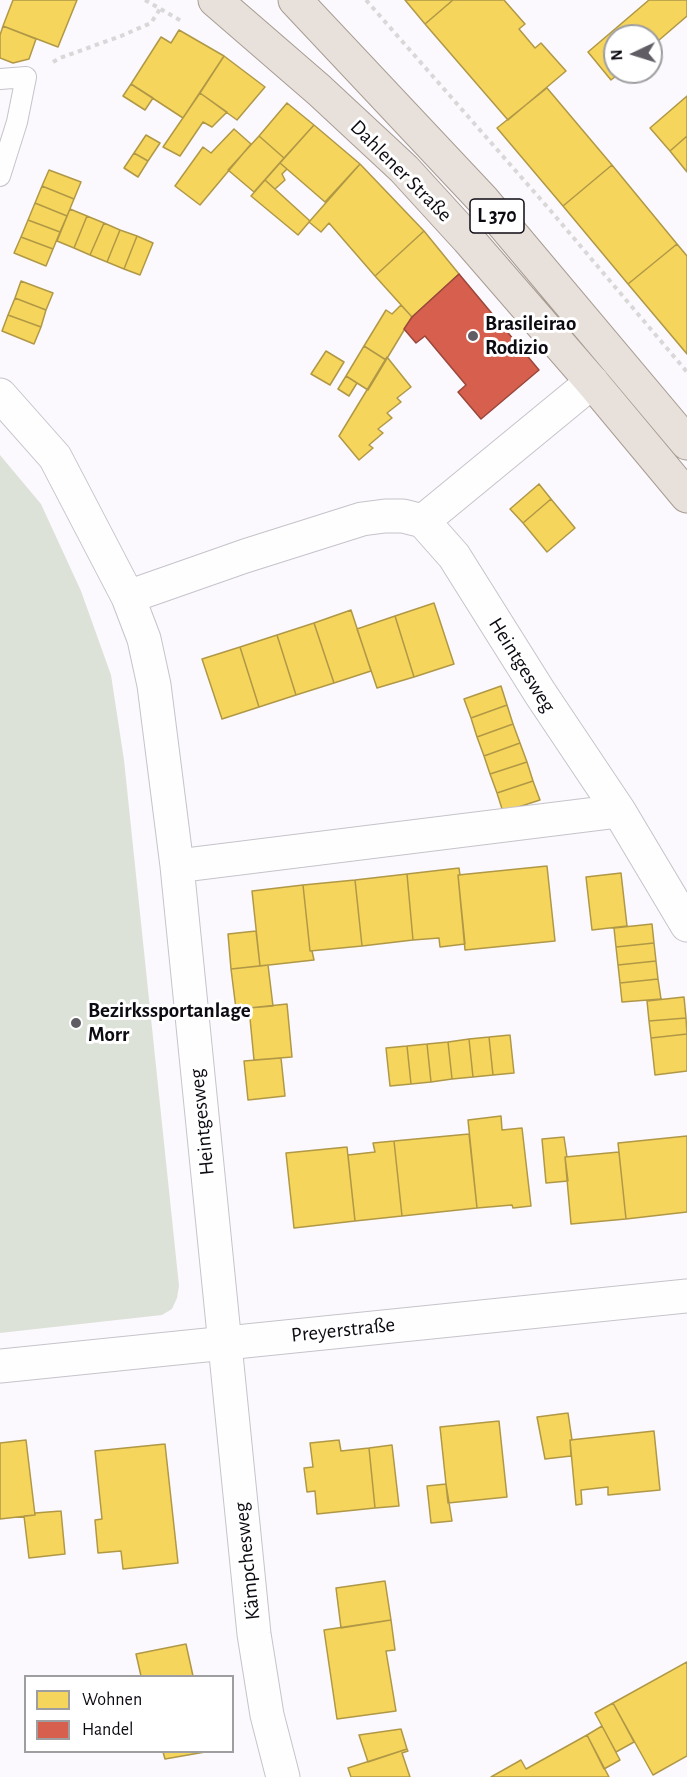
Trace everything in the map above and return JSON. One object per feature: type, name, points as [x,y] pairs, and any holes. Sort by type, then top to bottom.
[{"type":"main road","name":"Dahlener Straße","points":[[215,0],[319,90],[404,169],[592,382],[687,496]]},
{"type":"main road","name":"Dahlener Straße","points":[[295,0],[483,200],[687,443]]},
{"type":"street","points":[[128,597],[245,556],[362,519],[403,516],[423,521],[592,382]]},
{"type":"street","name":"Heintgesweg","points":[[0,395],[55,457],[128,597],[144,639],[154,685],[177,866],[224,1342]]},
{"type":"street","name":"Heintgesweg","points":[[423,521],[454,556],[540,693],[619,811],[687,925]]},
{"type":"street","points":[[177,866],[619,811]]},
{"type":"street","name":"Preyerstraße","points":[[0,1366],[687,1296]]},
{"type":"street","name":"Kämpchesweg","points":[[224,1342],[254,1634],[267,1716],[283,1777]]},
{"type":"lane","points":[[0,79],[26,77],[17,122],[0,176]]},
{"type":"path","points":[[366,0],[550,210],[687,372]]},
{"type":"path","points":[[26,77],[60,58],[151,23],[160,9]]},
{"type":"shaded area","name":"Bezirkssportanlage Morr","points":[[0,455],[41,504],[81,591],[111,675],[124,760],[179,1286],[172,1309],[162,1315],[0,1333]]},
{"type":"building: Wohnen","points":[[13,0],[77,0],[58,47],[3,26]]},
{"type":"building: Wohnen","points":[[405,0],[453,0],[425,24]]},
{"type":"building: Wohnen","points":[[453,0],[504,0],[525,24],[519,29],[535,48],[541,43],[566,71],[508,120],[425,24]]},
{"type":"building: Wohnen","points":[[649,0],[687,0],[687,16],[663,37],[663,24],[621,24]]},
{"type":"building: Wohnen","points":[[3,26],[36,39],[29,59],[13,63],[0,58],[0,35]]},
{"type":"building: Wohnen","points":[[179,30],[224,56],[183,118],[131,84],[161,37],[171,43]]},
{"type":"building: Wohnen","points":[[603,39],[603,70],[588,52]]},
{"type":"building: Wohnen","points":[[224,56],[265,87],[237,120],[200,93]]},
{"type":"building: Wohnen","points":[[131,84],[153,98],[145,110],[123,96]]},
{"type":"building: Wohnen","points":[[547,88],[612,165],[563,206],[497,128]]},
{"type":"building: Wohnen","points":[[200,93],[227,112],[212,127],[203,122],[180,156],[163,147]]},
{"type":"building: Wohnen","points":[[687,96],[687,136],[670,151],[650,128]]},
{"type":"building: Wohnen","points":[[287,103],[314,125],[284,158],[259,136]]},
{"type":"building: Wohnen","points":[[314,125],[360,164],[325,202],[280,163]]},
{"type":"building: Wohnen","points":[[234,129],[251,144],[200,205],[175,186],[203,147],[211,153]]},
{"type":"building: Wohnen","points":[[146,135],[160,143],[148,161],[134,153]]},
{"type":"building: Wohnen","points":[[259,136],[284,158],[254,192],[228,170]]},
{"type":"building: Wohnen","points":[[687,136],[687,172],[670,151]]},
{"type":"building: Wohnen","points":[[134,153],[148,161],[138,177],[124,168]]},
{"type":"building: Wohnen","points":[[280,163],[287,169],[282,174],[285,180],[275,189],[265,180]]},
{"type":"building: Wohnen","points":[[360,164],[424,231],[375,276],[329,223],[321,232],[309,222]]},
{"type":"building: Wohnen","points":[[612,165],[677,244],[628,284],[563,206]]},
{"type":"building: Wohnen","points":[[49,170],[81,182],[74,199],[42,186]]},
{"type":"building: Wohnen","points":[[265,180],[310,221],[298,235],[251,196]]},
{"type":"building: Wohnen","points":[[42,186],[74,199],[67,216],[35,203]]},
{"type":"building: Wohnen","points":[[35,203],[67,216],[60,232],[28,220]]},
{"type":"building: Wohnen","points":[[70,209],[87,216],[74,248],[57,241]]},
{"type":"building: Wohnen","points":[[87,216],[104,223],[90,255],[74,248]]},
{"type":"building: Wohnen","points":[[28,220],[60,232],[53,249],[21,237]]},
{"type":"building: Wohnen","points":[[104,223],[120,230],[107,262],[90,255]]},
{"type":"building: Wohnen","points":[[120,230],[137,236],[124,269],[107,262]]},
{"type":"building: Wohnen","points":[[424,231],[459,274],[412,317],[375,276]]},
{"type":"building: Wohnen","points":[[137,236],[153,243],[140,275],[124,269]]},
{"type":"building: Wohnen","points":[[21,237],[53,249],[46,266],[14,253]]},
{"type":"building: Wohnen","points":[[677,244],[687,256],[687,354],[628,284]]},
{"type":"building: Wohnen","points":[[21,281],[53,293],[46,310],[15,298]]},
{"type":"building: Wohnen","points":[[15,298],[46,310],[41,327],[8,315]]},
{"type":"building: Wohnen","points":[[401,305],[412,317],[386,360],[364,346],[386,310],[392,314]]},
{"type":"building: Wohnen","points":[[8,315],[41,327],[34,344],[2,331]]},
{"type":"building: Wohnen","points":[[364,346],[386,360],[368,390],[346,376]]},
{"type":"building: Wohnen","points":[[326,351],[344,362],[330,385],[311,374]]},
{"type":"building: Wohnen","points":[[387,357],[411,387],[397,398],[401,402],[387,413],[392,418],[378,429],[383,433],[369,445],[373,448],[359,460],[339,436]]},
{"type":"building: Wohnen","points":[[346,376],[357,383],[349,396],[338,389]]},
{"type":"building: Wohnen","points":[[539,484],[551,499],[523,523],[510,509]]},
{"type":"building: Wohnen","points":[[551,499],[575,528],[547,552],[523,523]]},
{"type":"building: Wohnen","points":[[434,603],[454,664],[414,677],[395,616]]},
{"type":"building: Wohnen","points":[[351,610],[371,671],[334,683],[314,623]]},
{"type":"building: Wohnen","points":[[395,616],[414,677],[377,688],[357,629]]},
{"type":"building: Wohnen","points":[[314,623],[334,683],[296,695],[277,635]]},
{"type":"building: Wohnen","points":[[277,635],[296,695],[259,707],[240,647]]},
{"type":"building: Wohnen","points":[[240,647],[259,707],[222,719],[202,659]]},
{"type":"building: Wohnen","points":[[501,686],[507,705],[471,718],[464,699]]},
{"type":"building: Wohnen","points":[[507,705],[513,724],[477,737],[471,718]]},
{"type":"building: Wohnen","points":[[513,724],[520,743],[484,756],[477,737]]},
{"type":"building: Wohnen","points":[[520,743],[527,762],[490,774],[484,756]]},
{"type":"building: Wohnen","points":[[527,762],[533,781],[497,793],[490,774]]},
{"type":"building: Wohnen","points":[[533,781],[540,800],[503,812],[497,793]]},
{"type":"building: Wohnen","points":[[547,866],[555,941],[465,950],[458,875]]},
{"type":"building: Wohnen","points":[[459,868],[465,944],[440,947],[439,938],[413,940],[407,874]]},
{"type":"building: Wohnen","points":[[621,873],[627,926],[592,930],[586,877]]},
{"type":"building: Wohnen","points":[[407,874],[413,940],[362,946],[355,880]]},
{"type":"building: Wohnen","points":[[355,880],[362,946],[310,951],[303,885]]},
{"type":"building: Wohnen","points":[[303,885],[310,951],[312,951],[314,960],[260,966],[252,891]]},
{"type":"building: Wohnen","points":[[652,924],[654,943],[616,947],[614,928]]},
{"type":"building: Wohnen","points":[[256,931],[260,966],[231,969],[228,934]]},
{"type":"building: Wohnen","points":[[654,943],[656,961],[618,965],[616,947]]},
{"type":"building: Wohnen","points":[[656,961],[658,979],[620,983],[618,965]]},
{"type":"building: Wohnen","points":[[268,965],[273,1006],[236,1009],[231,969]]},
{"type":"building: Wohnen","points":[[658,979],[661,999],[622,1002],[620,983]]},
{"type":"building: Wohnen","points":[[684,997],[686,1018],[649,1021],[647,1001]]},
{"type":"building: Wohnen","points":[[287,1004],[292,1057],[254,1060],[249,1008]]},
{"type":"building: Wohnen","points":[[686,1018],[687,1034],[651,1038],[649,1021]]},
{"type":"building: Wohnen","points":[[687,1034],[687,1071],[655,1075],[651,1038]]},
{"type":"building: Wohnen","points":[[510,1035],[514,1073],[493,1075],[489,1037]]},
{"type":"building: Wohnen","points":[[489,1037],[493,1075],[473,1077],[469,1039]]},
{"type":"building: Wohnen","points":[[469,1039],[473,1077],[452,1079],[448,1042]]},
{"type":"building: Wohnen","points":[[448,1042],[452,1079],[431,1082],[427,1044]]},
{"type":"building: Wohnen","points":[[427,1044],[431,1082],[411,1084],[407,1046]]},
{"type":"building: Wohnen","points":[[407,1046],[411,1084],[390,1086],[386,1048]]},
{"type":"building: Wohnen","points":[[281,1058],[285,1096],[248,1100],[244,1061]]},
{"type":"building: Wohnen","points":[[501,1116],[502,1130],[522,1128],[531,1206],[477,1208],[468,1120]]},
{"type":"building: Wohnen","points":[[469,1134],[477,1208],[402,1216],[394,1141]]},
{"type":"building: Wohnen","points":[[687,1136],[687,1212],[626,1219],[618,1143]]},
{"type":"building: Wohnen","points":[[564,1137],[568,1181],[546,1183],[542,1139]]},
{"type":"building: Wohnen","points":[[394,1141],[402,1216],[355,1221],[348,1155],[375,1152],[373,1143]]},
{"type":"building: Wohnen","points":[[347,1147],[355,1221],[294,1228],[286,1153]]},
{"type":"building: Wohnen","points":[[619,1152],[626,1219],[571,1224],[565,1157]]},
{"type":"building: Wohnen","points":[[568,1413],[572,1440],[570,1440],[571,1456],[545,1459],[537,1417]]},
{"type":"building: Wohnen","points":[[499,1421],[507,1497],[448,1503],[440,1427]]},
{"type":"building: Wohnen","points":[[654,1431],[660,1490],[608,1495],[608,1487],[581,1490],[582,1504],[576,1505],[570,1440]]},
{"type":"building: Wohnen","points":[[26,1440],[35,1515],[0,1519],[0,1443]]},
{"type":"building: Wohnen","points":[[339,1440],[341,1451],[369,1448],[375,1508],[317,1514],[315,1491],[307,1492],[304,1468],[313,1467],[310,1443]]},
{"type":"building: Wohnen","points":[[165,1444],[178,1563],[123,1569],[121,1551],[98,1553],[95,1520],[102,1519],[95,1451]]},
{"type":"building: Wohnen","points":[[392,1445],[399,1506],[375,1508],[369,1448]]},
{"type":"building: Wohnen","points":[[446,1484],[452,1521],[431,1523],[427,1486]]},
{"type":"building: Wohnen","points":[[61,1511],[65,1554],[29,1558],[24,1516]]},
{"type":"building: Wohnen","points":[[385,1581],[391,1620],[341,1628],[336,1588]]},
{"type":"building: Wohnen","points":[[391,1620],[395,1650],[386,1651],[396,1711],[337,1719],[324,1630]]},
{"type":"building: Wohnen","points":[[186,1644],[193,1675],[141,1675],[136,1654]]},
{"type":"building: Wohnen","points":[[687,1662],[687,1756],[653,1775],[613,1703]]},
{"type":"building: Wohnen","points":[[613,1703],[634,1742],[616,1752],[595,1713]]},
{"type":"building: Wohnen","points":[[602,1726],[620,1760],[604,1769],[587,1735]]},
{"type":"building: Wohnen","points":[[401,1729],[407,1749],[368,1762],[359,1735]]},
{"type":"building: Wohnen","points":[[587,1735],[609,1777],[491,1777],[521,1760],[526,1769]]},
{"type":"building: Wohnen","points":[[407,1749],[408,1751],[402,1753],[410,1777],[351,1777],[348,1768]]},
{"type":"building: Wohnen","points":[[163,1753],[199,1753],[165,1759]]},
{"type":"building: Handel","points":[[459,274],[539,370],[481,419],[458,392],[466,385],[425,336],[416,343],[404,329],[412,317]]},
{"type":"place","name":"Brasileirao Rodizio","points":[[473,336]]},
{"type":"place","name":"Bezirkssportanlage Morr","points":[[76,1023]]}]
